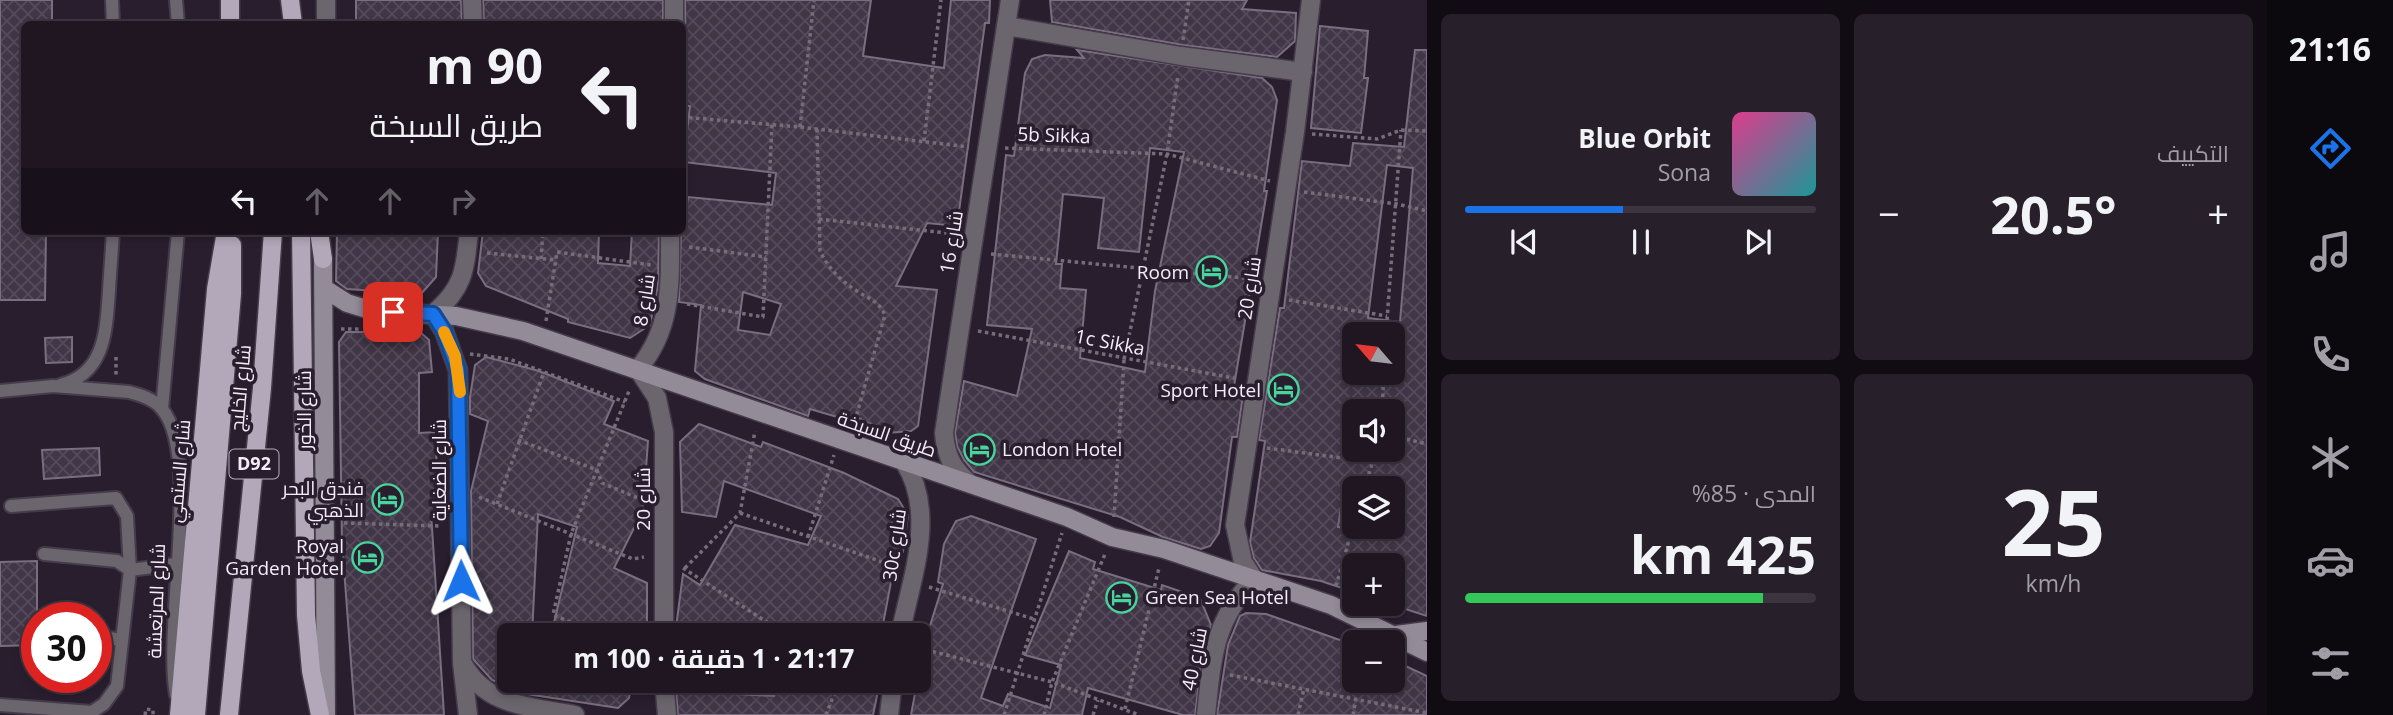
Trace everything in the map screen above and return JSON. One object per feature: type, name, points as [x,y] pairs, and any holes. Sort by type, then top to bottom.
[{"type":"main road","points":[[230,0],[230,21]]},
{"type":"main road","points":[[284,21],[287,0]]},
{"type":"main road","points":[[287,0],[292,21]]},
{"type":"main road","name":"شارع الستمي","points":[[185,714],[216,289],[225,235]]},
{"type":"main road","name":"شارع الخليج","points":[[185,714],[232,294],[232,235]]},
{"type":"main road","name":"شارع الخليج","points":[[229,715],[262,388],[273,235]]},
{"type":"main road","points":[[301,235],[306,615],[311,671],[320,715]]},
{"type":"main road","points":[[321,235],[323,259]]},
{"type":"street","points":[[326,0],[326,21]]},
{"type":"street","points":[[472,0],[473,21]]},
{"type":"street","points":[[674,0],[674,21]]},
{"type":"street","name":"شارع 16","points":[[969,483],[955,471],[946,453],[944,433],[1010,0]]},
{"type":"street","name":"شارع 20","points":[[1254,579],[1243,562],[1235,525],[1295,132],[1311,0]]},
{"type":"street","points":[[1006,26],[1181,56],[1303,72]]},
{"type":"street","points":[[433,314],[456,291],[462,279],[469,235]]},
{"type":"street","name":"شارع 8","points":[[638,369],[660,338],[669,301],[670,235]]},
{"type":"street","name":"شارع الخور","points":[[323,259],[326,715]]},
{"type":"street","name":"طريق السبخة","points":[[325,289],[360,308],[433,314],[501,324],[1067,517],[1112,537],[1164,549],[1331,605],[1385,630]]},
{"type":"street","name":"شارع الضغاية","points":[[433,314],[455,356],[460,391],[462,663],[468,715]]},
{"type":"street","name":"شارع 20","points":[[638,369],[657,398],[662,415],[664,623]]},
{"type":"street","name":"30c شارع","points":[[902,623],[922,513],[914,478],[905,463]]},
{"type":"street","name":"شارع 40","points":[[1206,715],[1216,637],[1225,616],[1254,579]]},
{"type":"street","points":[[1405,634],[1427,631]]},
{"type":"street","name":"طريق السبخة","points":[[1405,640],[1427,652]]},
{"type":"street","points":[[462,663],[483,691],[499,699],[575,715]]},
{"type":"street","points":[[665,693],[667,715]]},
{"type":"street","points":[[889,715],[892,693]]},
{"type":"lane","points":[[112,0],[113,21]]},
{"type":"lane","points":[[176,0],[178,21]]},
{"type":"lane","points":[[53,386],[79,377],[97,358],[103,345],[113,235]]},
{"type":"lane","points":[[162,410],[178,235]]},
{"type":"lane","points":[[0,391],[53,386],[117,391],[142,395],[162,410]]},
{"type":"lane","name":"شارع المرتعشة","points":[[162,410],[171,425],[180,460],[172,669],[185,714]]},
{"type":"lane","points":[[0,705],[92,712],[104,704],[117,686],[130,570],[127,516],[116,498],[11,506]]},
{"type":"lane","points":[[44,554],[117,561],[130,570],[176,564]]},
{"type":"lane","points":[[112,638],[122,640]]},
{"type":"path","points":[[800,127],[814,0]]},
{"type":"path","points":[[925,141],[941,0]]},
{"type":"path","points":[[1044,715],[1052,682],[1112,537],[1124,360],[1167,155],[1189,0]]},
{"type":"path","name":"5b Sikka","points":[[686,117],[772,124],[988,149],[1014,147],[1167,155],[1287,185],[1299,192],[1398,204],[1427,211]]},
{"type":"path","points":[[669,301],[763,317],[772,124]]},
{"type":"path","points":[[808,537],[844,442],[885,315],[878,301],[858,292],[827,266],[820,251],[817,129]]},
{"type":"path","points":[[1295,132],[1377,139],[1401,130],[1427,131]]},
{"type":"path","points":[[1387,322],[1398,204],[1401,130]]},
{"type":"path","points":[[819,219],[972,244],[1143,267],[1270,289],[1387,316]]},
{"type":"path","points":[[541,258],[543,235]]},
{"type":"path","points":[[546,324],[557,252],[670,262],[684,246],[766,257]]},
{"type":"path","points":[[467,251],[556,260]]},
{"type":"path","name":"1c Sikka","points":[[959,328],[1124,360],[1256,381]]},
{"type":"path","points":[[325,329],[366,329]]},
{"type":"path","points":[[103,345],[116,351],[117,391]]},
{"type":"path","points":[[455,356],[493,356],[625,402]]},
{"type":"path","points":[[573,623],[553,615],[571,534],[638,369]]},
{"type":"path","points":[[497,504],[544,372]]},
{"type":"path","points":[[685,568],[740,513],[758,412]]},
{"type":"path","points":[[1405,439],[1427,444]]},
{"type":"path","points":[[518,440],[597,470],[602,482],[664,510]]},
{"type":"path","points":[[1246,445],[1342,458]]},
{"type":"path","points":[[1368,476],[1372,462]]},
{"type":"path","points":[[459,489],[633,559],[664,555],[769,623]]},
{"type":"path","points":[[740,513],[1034,620]]},
{"type":"path","points":[[1004,715],[1067,517]]},
{"type":"path","points":[[324,523],[460,527]]},
{"type":"path","points":[[1331,605],[1350,539]]},
{"type":"path","points":[[1125,709],[1164,549]]},
{"type":"path","points":[[931,651],[1052,682],[1135,714]]},
{"type":"path","points":[[1211,672],[1427,713]]},
{"type":"path","points":[[1298,715],[1304,688]]},
{"type":"path","points":[[826,715],[834,693]]},
{"type":"path","points":[[1353,715],[1356,698]]},
{"type":"path","points":[[1093,715],[1098,700]]},
{"type":"path","points":[[1393,715],[1394,706]]},
{"type":"path","points":[[145,715],[146,709],[153,710],[153,715]]},
{"type":"building","points":[[0,0],[52,0],[52,21],[21,21],[21,235],[46,235],[45,300],[0,300]]},
{"type":"building","points":[[356,0],[461,0],[462,21],[356,21]]},
{"type":"building","points":[[483,0],[663,0],[663,21],[484,21]]},
{"type":"building","points":[[685,0],[871,0],[863,56],[944,68],[951,0],[990,0],[989,23],[985,23],[957,226],[927,223],[896,286],[937,290],[918,426],[911,431],[887,433],[853,415],[851,421],[810,409],[808,416],[705,379],[695,371],[701,305],[679,302],[681,235],[686,235],[688,197],[772,205],[776,173],[686,162],[690,106],[686,106]],"holes":[[[743,292],[781,304],[770,335],[738,330]]]},
{"type":"building","points":[[1050,0],[1247,0],[1242,9],[1296,13],[1295,41],[1277,57],[1183,45],[1052,22]]},
{"type":"building","points":[[1320,26],[1368,31],[1364,78],[1368,78],[1361,133],[1311,128]]},
{"type":"building","points":[[1077,50],[1262,78],[1272,87],[1277,100],[1264,191],[1267,191],[1234,386],[1244,388],[1237,437],[1232,437],[1219,533],[1210,546],[1201,549],[1163,537],[1120,517],[974,472],[957,446],[955,433],[964,381],[1017,396],[1032,329],[987,325],[1006,155],[1014,156],[1025,73],[1032,59],[1045,55],[1084,58]],"holes":[[[1150,148],[1184,152],[1155,291],[1145,372],[1080,358],[1086,290],[1060,288],[1062,264],[1056,264],[1063,194],[1104,198],[1098,248],[1139,252]]]},
{"type":"building","points":[[1415,50],[1427,50],[1427,616],[1405,609],[1405,553],[1342,553],[1342,588],[1321,581],[1262,570],[1254,558],[1250,542],[1265,441],[1259,440],[1280,308],[1284,308],[1302,161],[1350,166],[1353,143],[1404,147]],"holes":[[[1387,165],[1413,168],[1400,322],[1368,318]]]},
{"type":"building","points":[[337,235],[438,235],[436,277],[421,294],[347,289],[336,281]]},
{"type":"building","points":[[483,235],[599,235],[598,263],[630,266],[632,235],[659,235],[658,285],[650,325],[630,338],[568,322],[568,319],[486,286],[478,273]]},
{"type":"building","points":[[346,332],[420,332],[429,340],[432,372],[419,373],[419,433],[436,432],[437,497],[448,500],[449,511],[431,512],[444,715],[355,715],[342,542],[339,342]]},
{"type":"building","points":[[72,337],[72,362],[46,363],[45,338]]},
{"type":"building","points":[[486,357],[539,371],[614,401],[604,424],[648,441],[643,510],[614,568],[647,583],[647,623],[554,623],[577,527],[538,514],[533,623],[497,623],[497,682],[473,659],[471,491],[488,421],[470,414],[475,365]]},
{"type":"building","points":[[699,424],[761,447],[763,442],[844,473],[898,499],[908,515],[903,552],[897,550],[883,623],[677,623],[683,574],[700,585],[735,525],[808,545],[821,516],[724,481],[716,517],[682,512],[680,442]]},
{"type":"building","points":[[99,448],[100,475],[44,479],[42,450]]},
{"type":"building","points":[[971,516],[1036,539],[981,698],[1003,706],[1008,694],[1050,708],[1061,665],[1025,655],[1069,551],[1095,562],[1093,569],[1161,590],[1162,585],[1200,598],[1211,625],[1202,657],[1195,715],[1183,715],[1088,688],[1082,715],[911,715],[915,693],[931,693],[931,623],[943,584],[938,582],[944,544],[956,521]]},
{"type":"building","points":[[37,561],[37,602],[21,602],[21,645],[0,646],[0,562]]},
{"type":"building","points":[[1246,613],[1266,614],[1342,641],[1342,693],[1405,693],[1405,666],[1427,676],[1427,715],[1217,715],[1228,645],[1240,616]]},
{"type":"building","points":[[520,693],[630,693],[629,698],[618,708]]},
{"type":"building","points":[[676,693],[774,696],[775,693],[878,693],[873,715],[678,715]]},
{"type":"slow traffic","points":[[444,332],[455,356],[460,392]]},
{"type":"place","name":"Room","points":[[1212,272]]},
{"type":"place","name":"Sport Hotel","points":[[1284,390]]},
{"type":"place","name":"London Hotel","points":[[979,449]]},
{"type":"place","name":"فندق البحر الذهبي","points":[[387,499]]},
{"type":"place","name":"Royal Garden Hotel","points":[[367,557]]},
{"type":"place","name":"Green Sea Hotel","points":[[1122,597]]},
{"type":"route","points":[[393,312],[433,314],[455,356],[460,391],[461,581]]}]
